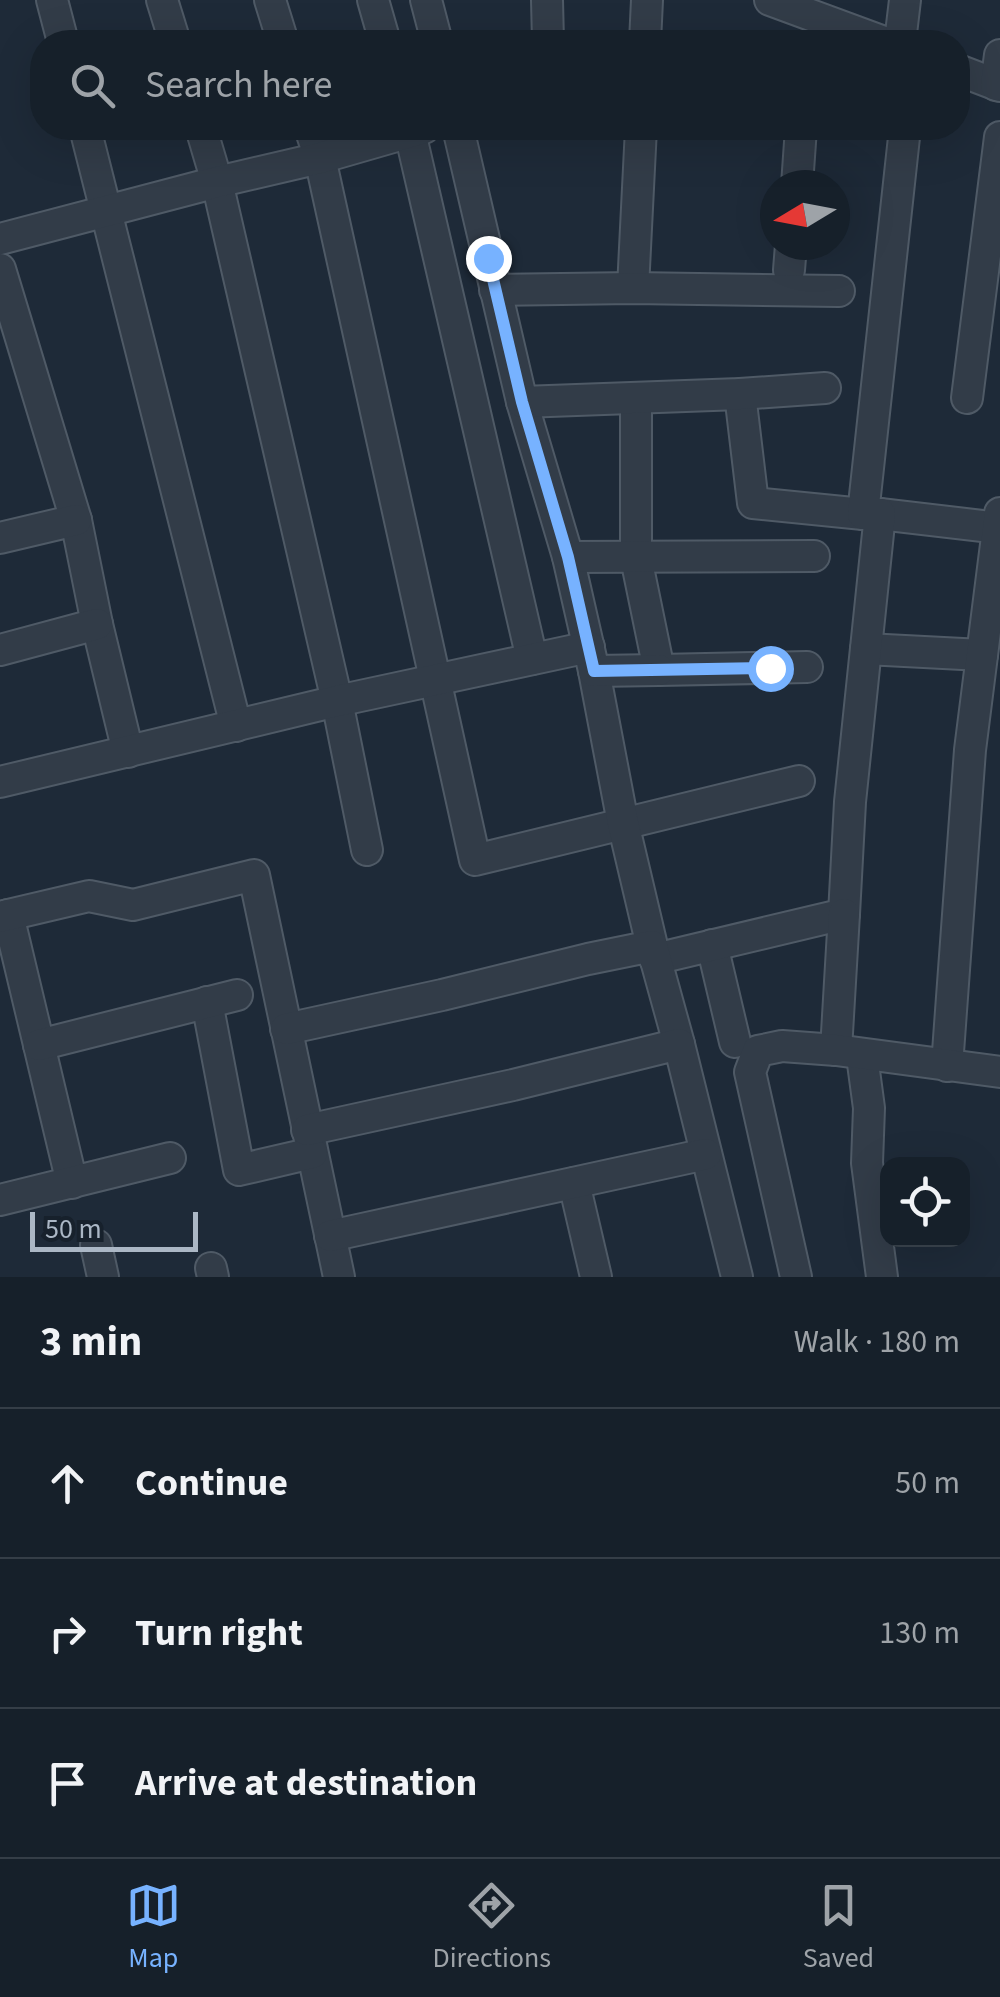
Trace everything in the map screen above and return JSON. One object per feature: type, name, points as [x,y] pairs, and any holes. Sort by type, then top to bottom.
[{"type":"street","points":[[52,0],[60,30]]},
{"type":"street","points":[[162,0],[171,30]]},
{"type":"street","points":[[270,0],[280,30]]},
{"type":"street","points":[[372,0],[381,30]]},
{"type":"street","points":[[426,0],[434,30]]},
{"type":"street","points":[[547,0],[548,30]]},
{"type":"street","points":[[646,30],[647,0]]},
{"type":"street","points":[[902,30],[906,0]]},
{"type":"street","points":[[793,13],[846,30]]},
{"type":"street","points":[[970,71],[999,75]]},
{"type":"street","points":[[967,398],[1000,138]]},
{"type":"street","points":[[88,140],[236,726]]},
{"type":"street","points":[[205,140],[337,701],[368,850]]},
{"type":"street","points":[[314,140],[475,860],[798,781]]},
{"type":"street","points":[[0,239],[377,140]]},
{"type":"street","points":[[418,140],[532,659]]},
{"type":"street","points":[[461,140],[522,402],[568,557],[622,824],[737,1277]]},
{"type":"street","points":[[634,288],[640,140]]},
{"type":"street","points":[[798,170],[801,140]]},
{"type":"street","points":[[882,1277],[867,1163],[869,1108],[849,1053],[844,914],[904,140]]},
{"type":"street","points":[[0,268],[76,520],[128,752]]},
{"type":"street","points":[[495,290],[839,292]]},
{"type":"street","points":[[522,402],[825,388]]},
{"type":"street","points":[[740,394],[754,503],[999,523],[970,750],[947,1066]]},
{"type":"street","points":[[636,398],[636,558],[659,670]]},
{"type":"street","points":[[0,538],[76,520]]},
{"type":"street","points":[[568,557],[814,556]]},
{"type":"street","points":[[0,650],[97,624]]},
{"type":"street","points":[[866,649],[982,655]]},
{"type":"street","points":[[0,782],[337,701],[532,659],[591,659],[659,670],[808,667]]},
{"type":"street","points":[[72,1182],[4,916],[89,896],[133,905],[254,875],[338,1277]]},
{"type":"street","points":[[286,1029],[654,952],[712,945],[844,914]]},
{"type":"street","points":[[712,945],[735,1042]]},
{"type":"street","points":[[39,1045],[222,998],[239,1170],[310,1141],[679,1044]]},
{"type":"street","points":[[796,1277],[750,1072],[758,1052],[782,1046],[1000,1072]]},
{"type":"street","points":[[330,1236],[706,1154]]},
{"type":"street","points":[[0,1200],[170,1158]]},
{"type":"street","points":[[574,1183],[596,1277]]},
{"type":"street","points":[[96,1244],[103,1277]]},
{"type":"route","points":[[488,258],[522,402],[568,557],[594,671],[770,668]]}]
